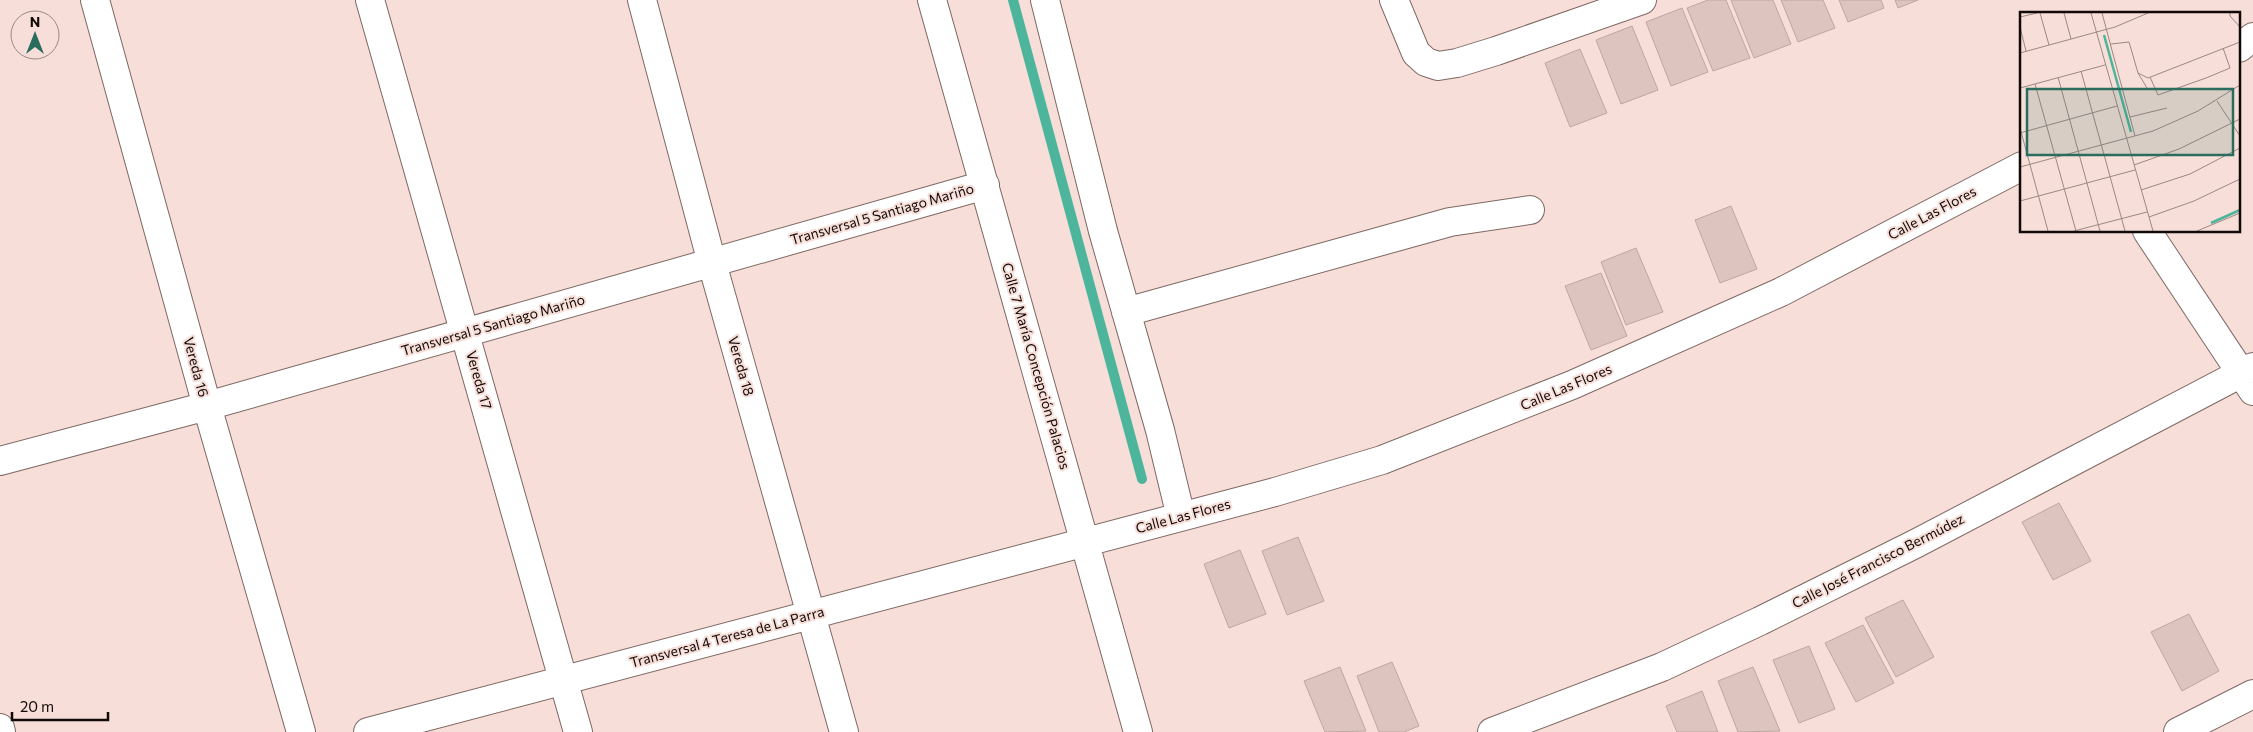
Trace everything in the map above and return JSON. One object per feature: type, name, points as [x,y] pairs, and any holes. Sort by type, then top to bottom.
[{"type":"street","name":"Vereda 16","points":[[95,0],[207,406],[301,732]]},
{"type":"street","name":"Vereda 17","points":[[370,0],[578,732]]},
{"type":"street","name":"Vereda 18","points":[[642,0],[712,263],[844,732]]},
{"type":"street","name":"Calle 7 María Concepción Palacios","points":[[932,0],[1138,732]]},
{"type":"street","points":[[1045,0],[1103,231],[1160,430],[1181,517]]},
{"type":"street","points":[[1394,0],[1416,53],[1426,62],[1438,66],[1457,63],[1496,51],[1642,0]]},
{"type":"street","points":[[2240,47],[2253,37]]},
{"type":"street","name":"Calle Las Flores","points":[[1085,541],[1181,517],[1382,460],[1572,385],[1781,292],[2020,167]]},
{"type":"street","name":"Transversal 5 Santiago Mariño","points":[[0,461],[207,406],[984,185]]},
{"type":"street","points":[[1126,312],[1450,222],[1530,210]]},
{"type":"street","points":[[2148,232],[2249,376]]},
{"type":"street","name":"Calle José Francisco Bermúdez","points":[[1492,732],[1662,667],[1760,621],[2249,376]]},
{"type":"street","name":"Transversal 4 Teresa de La Parra","points":[[368,732],[1085,541]]},
{"type":"street","points":[[2178,732],[2253,694]]},
{"type":"street","points":[[0,728],[1,732]]},
{"type":"building","points":[[1708,0],[1726,0],[1750,58],[1713,71],[1687,8]]},
{"type":"building","points":[[1731,0],[1773,0],[1791,44],[1754,58]]},
{"type":"building","points":[[1781,0],[1823,0],[1835,28],[1798,42]]},
{"type":"building","points":[[1839,0],[1881,0],[1884,8],[1848,22]]},
{"type":"building","points":[[1895,0],[1918,0],[1898,8]]},
{"type":"building","points":[[1682,8],[1708,72],[1671,86],[1646,22]]},
{"type":"building","points":[[1632,26],[1658,90],[1621,104],[1596,40]]},
{"type":"building","points":[[1580,49],[1607,113],[1570,127],[1545,63]]},
{"type":"building","points":[[1731,206],[1757,269],[1720,283],[1695,220]]},
{"type":"building","points":[[1636,248],[1663,312],[1626,325],[1601,262]]},
{"type":"building","points":[[1601,273],[1627,336],[1591,350],[1565,286]]},
{"type":"building","points":[[2059,503],[2091,561],[2053,580],[2022,522]]},
{"type":"building","points":[[1298,537],[1324,601],[1287,615],[1262,551]]},
{"type":"building","points":[[1240,550],[1266,614],[1229,628],[1204,564]]},
{"type":"building","points":[[1903,600],[1934,657],[1896,677],[1865,618]]},
{"type":"building","points":[[2189,614],[2219,671],[2182,691],[2151,632]]},
{"type":"building","points":[[1863,625],[1894,683],[1856,702],[1825,643]]},
{"type":"building","points":[[1809,646],[1835,709],[1799,723],[1773,660]]},
{"type":"building","points":[[1392,662],[1419,726],[1404,732],[1379,732],[1357,676]]},
{"type":"building","points":[[1340,667],[1366,731],[1325,732],[1304,681]]},
{"type":"building","points":[[1753,667],[1780,731],[1738,732],[1718,681]]},
{"type":"building","points":[[1702,691],[1718,732],[1677,732],[1666,706]]},
{"type":"waterway","points":[[1013,0],[1142,479]]}]
